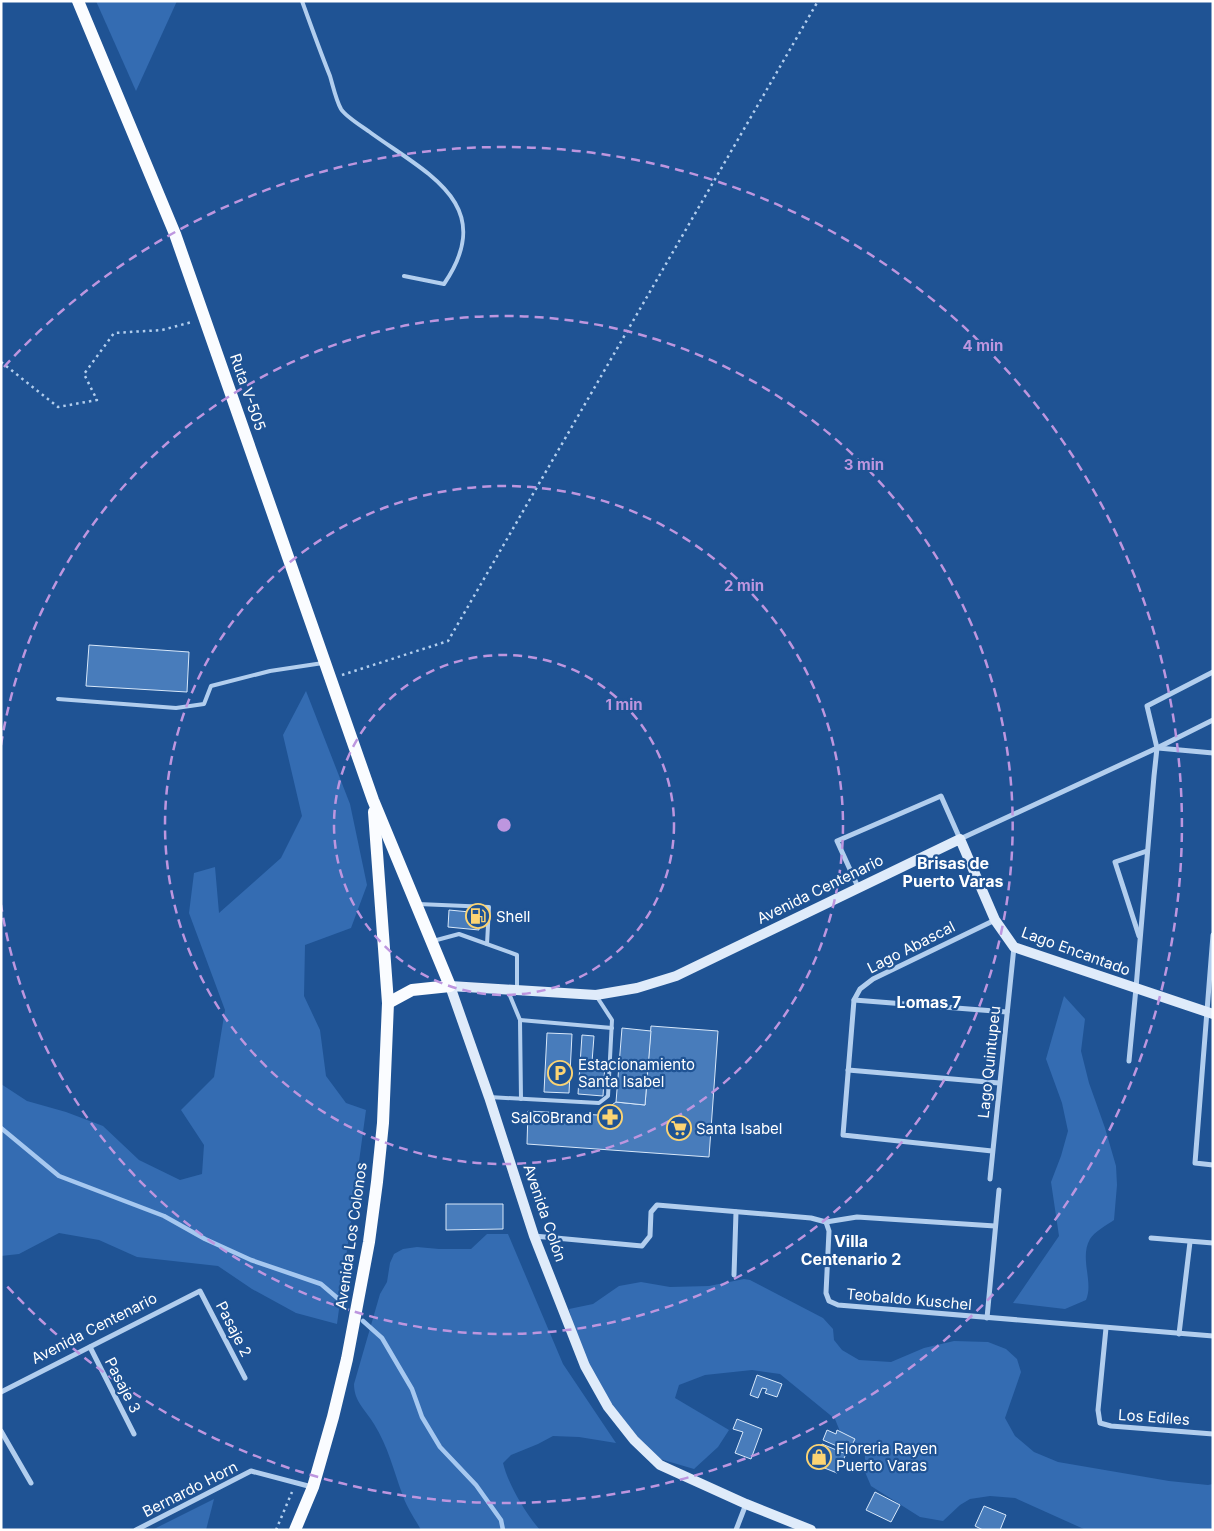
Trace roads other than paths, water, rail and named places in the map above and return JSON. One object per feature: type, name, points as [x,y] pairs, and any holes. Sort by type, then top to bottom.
[{"type":"main road","name":"Ruta V-505","points":[[78,1],[176,234],[373,800]]},
{"type":"main road","name":"Avenida Colón","points":[[373,800],[450,986]]},
{"type":"main road","name":"Avenida Los Colonos","points":[[295,1530],[313,1487],[347,1359],[369,1242],[383,1123],[388,1003],[373,800]]},
{"type":"main road","points":[[388,1003],[412,990],[450,986]]},
{"type":"street","points":[[1129,1061],[1158,748],[1147,706],[1213,672]]},
{"type":"street","name":"Avenida Centenario","points":[[450,986],[596,995],[637,988],[676,976],[858,887],[1158,748],[1213,720]]},
{"type":"street","points":[[1158,748],[1213,753]]},
{"type":"street","points":[[858,887],[837,842],[941,796],[960,840]]},
{"type":"street","name":"Lago Encantado","points":[[960,840],[995,920],[1014,947],[1210,1013]]},
{"type":"street","points":[[1140,938],[1115,862],[1147,851]]},
{"type":"street","name":"Lago Abascal","points":[[854,1000],[860,989],[873,979],[995,920]]},
{"type":"street","points":[[1213,935],[1210,1013],[1195,1164],[1213,1165]]},
{"type":"street","name":"Lago Quintupeu","points":[[990,1179],[1014,947]]},
{"type":"street","name":"Avenida Colón","points":[[450,986],[489,1097],[534,1236],[585,1366],[604,1400],[622,1426],[660,1465],[746,1504],[811,1530]]},
{"type":"street","points":[[992,1151],[843,1135],[854,1000],[1007,1012]]},
{"type":"street","points":[[848,1070],[999,1083]]},
{"type":"street","points":[[987,1318],[999,1190]]},
{"type":"street","points":[[534,1236],[642,1246],[650,1236],[651,1212],[656,1205],[811,1218],[826,1222],[857,1217],[995,1226]]},
{"type":"street","points":[[734,1275],[736,1212]]},
{"type":"street","name":"Teobaldo Kuschel","points":[[826,1222],[829,1231],[826,1293],[829,1301],[838,1305],[1213,1336]]},
{"type":"street","points":[[1151,1238],[1213,1243]]},
{"type":"street","points":[[1179,1334],[1190,1242]]},
{"type":"street","name":"Avenida Centenario","points":[[1,1392],[200,1291]]},
{"type":"street","name":"Pasaje 2","points":[[200,1291],[245,1378]]},
{"type":"street","name":"Los Ediles","points":[[1106,1328],[1098,1410],[1100,1423],[1111,1426],[1213,1434]]},
{"type":"street","name":"Pasaje 3","points":[[90,1347],[134,1434]]},
{"type":"street","points":[[1,1431],[31,1483]]},
{"type":"street","name":"Bernardo Horn","points":[[136,1530],[251,1471],[313,1487]]},
{"type":"street","points":[[736,1530],[746,1504]]},
{"type":"lane","points":[[302,1],[342,109],[360,125],[440,182],[454,200],[461,214],[464,234],[461,250],[455,268],[444,284],[404,276]]},
{"type":"lane","points":[[58,698],[176,708],[204,704],[211,686],[270,671],[325,663]]},
{"type":"lane","points":[[416,904],[489,907],[487,944]]},
{"type":"lane","points":[[431,942],[459,934],[517,955],[513,991],[520,1020],[521,1099]]},
{"type":"lane","points":[[489,1097],[599,1103],[608,1096],[612,1020],[596,995]]},
{"type":"lane","points":[[520,1020],[612,1028]]},
{"type":"waterway","points":[[1,1128],[59,1176],[164,1216],[205,1239],[251,1260],[321,1284],[342,1302]]},
{"type":"waterway","points":[[363,1321],[382,1338],[412,1389],[422,1417],[440,1447],[476,1485],[501,1520],[503,1530]]},
{"type":"place","name":"Shell","points":[[478,916]]},
{"type":"place","name":"Estacionamiento Santa Isabel","points":[[560,1073]]},
{"type":"place","name":"SalcoBrand","points":[[610,1117]]},
{"type":"place","name":"Santa Isabel","points":[[679,1128]]},
{"type":"place","name":"Floreria Rayen Puerto Varas","points":[[819,1457]]},
{"type":"district","name":"Brisas de Puerto Varas","points":[[953,872]]},
{"type":"district","name":"Lomas 7","points":[[929,1002]]},
{"type":"district","name":"Villa Centenario 2","points":[[851,1250]]}]
